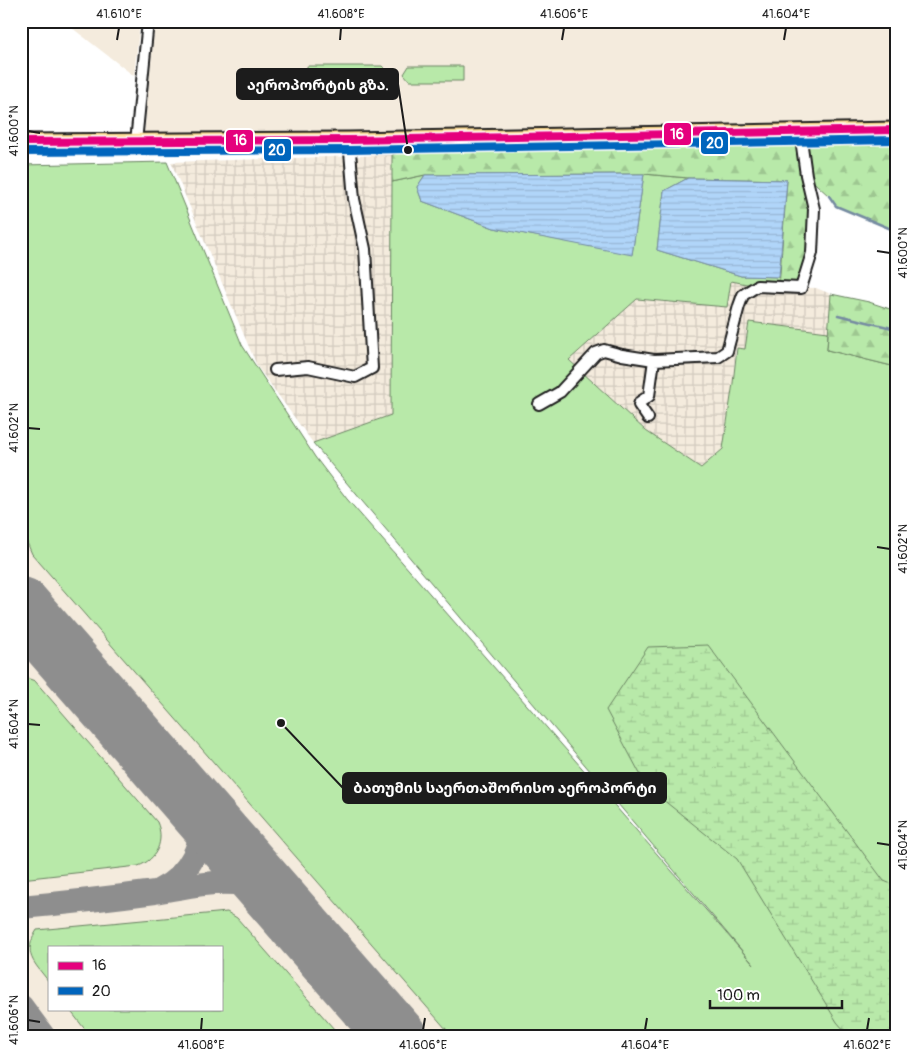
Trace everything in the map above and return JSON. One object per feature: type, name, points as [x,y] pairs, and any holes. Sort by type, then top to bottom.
[{"type":"highway","points":[[21,142],[349,140],[896,130]]},
{"type":"street","points":[[136,142],[148,21]]},
{"type":"street","points":[[539,404],[560,392],[596,353],[604,350],[654,360],[718,357],[727,351],[743,295],[756,286],[801,288],[812,253],[814,209],[806,175],[800,132]]},
{"type":"street","points":[[275,370],[308,368],[356,376],[372,368],[365,249],[354,199],[349,140]]},
{"type":"street","points":[[648,418],[639,405],[640,402],[650,396],[654,360]]},
{"type":"shaded area","points":[[67,21],[140,21],[134,76],[67,24]]},
{"type":"shaded area","points":[[155,21],[896,21],[896,122],[144,135]]},
{"type":"shaded area","points":[[392,155],[391,415],[313,443],[257,366],[171,162]]},
{"type":"shaded area","points":[[167,162],[242,345],[315,457],[347,499],[812,1037],[21,1037],[21,165]]},
{"type":"shaded area","points":[[731,281],[757,286],[816,288],[831,294],[828,332],[749,322],[745,349],[736,348],[723,449],[701,468],[646,431],[569,360],[637,299],[727,307]]},
{"type":"green space","points":[[307,66],[382,66],[386,70],[384,82],[307,83]]},
{"type":"green space","points":[[409,66],[463,66],[463,81],[410,81],[404,74]]},
{"type":"green space","points":[[896,139],[896,231],[836,206],[829,196],[807,176],[814,209],[812,253],[801,288],[779,287],[787,180],[688,178],[644,174],[425,175],[392,182],[392,155],[419,146],[732,143]]},
{"type":"green space","points":[[167,162],[242,345],[315,457],[347,499],[754,965],[313,443],[391,415],[392,182],[425,175],[417,187],[422,201],[494,228],[632,254],[644,174],[688,178],[664,191],[657,250],[741,276],[779,277],[779,287],[757,286],[731,281],[727,307],[637,299],[569,360],[646,431],[701,468],[723,449],[737,348],[745,349],[749,322],[828,332],[827,350],[896,367],[896,1037],[453,1037],[32,554],[22,531],[21,523],[21,464],[23,453],[21,450],[21,165]]},
{"type":"green space","points":[[831,294],[869,302],[896,311],[896,367],[827,350]]},
{"type":"green space","points":[[708,645],[884,881],[896,886],[896,1037],[850,1037],[837,1022],[737,859],[647,787],[606,710],[648,647]]},
{"type":"green space","points":[[21,676],[35,681],[157,822],[160,836],[158,849],[145,863],[138,866],[21,879]]},
{"type":"green space","points":[[227,912],[237,918],[341,1037],[91,1037],[70,1010],[222,1010],[222,946],[48,946],[48,981],[35,963],[30,952],[30,945],[37,930]]},
{"type":"water","points":[[644,174],[632,255],[494,228],[422,201],[417,187],[425,175]]},
{"type":"water","points":[[688,178],[787,180],[779,277],[741,276],[657,250],[664,191]]},
{"type":"waterway","points":[[829,196],[836,206],[896,231]]},
{"type":"waterway","points":[[838,315],[896,329]]},
{"type":"taxiway","points":[[21,619],[34,623],[53,643]]},
{"type":"taxiway","points":[[160,890],[170,884],[187,867],[198,846],[199,823],[195,807],[188,798]]},
{"type":"taxiway","points":[[21,907],[155,892],[204,884],[234,883],[259,889],[272,897],[290,914]]},
{"type":"taxiway","points":[[21,1006],[44,1037]]},
{"type":"runway","points":[[21,607],[397,1037]]},
{"type":"transit line","name":"16","points":[[21,142],[349,140],[896,130]]},
{"type":"transit line","name":"20","points":[[21,152],[349,150],[896,140]]},
{"type":"place","name":"აეროპორტის გზა.","points":[[408,150]]},
{"type":"place","name":"ბათუმის საერთაშორისო აეროპორტი","points":[[281,723]]}]
